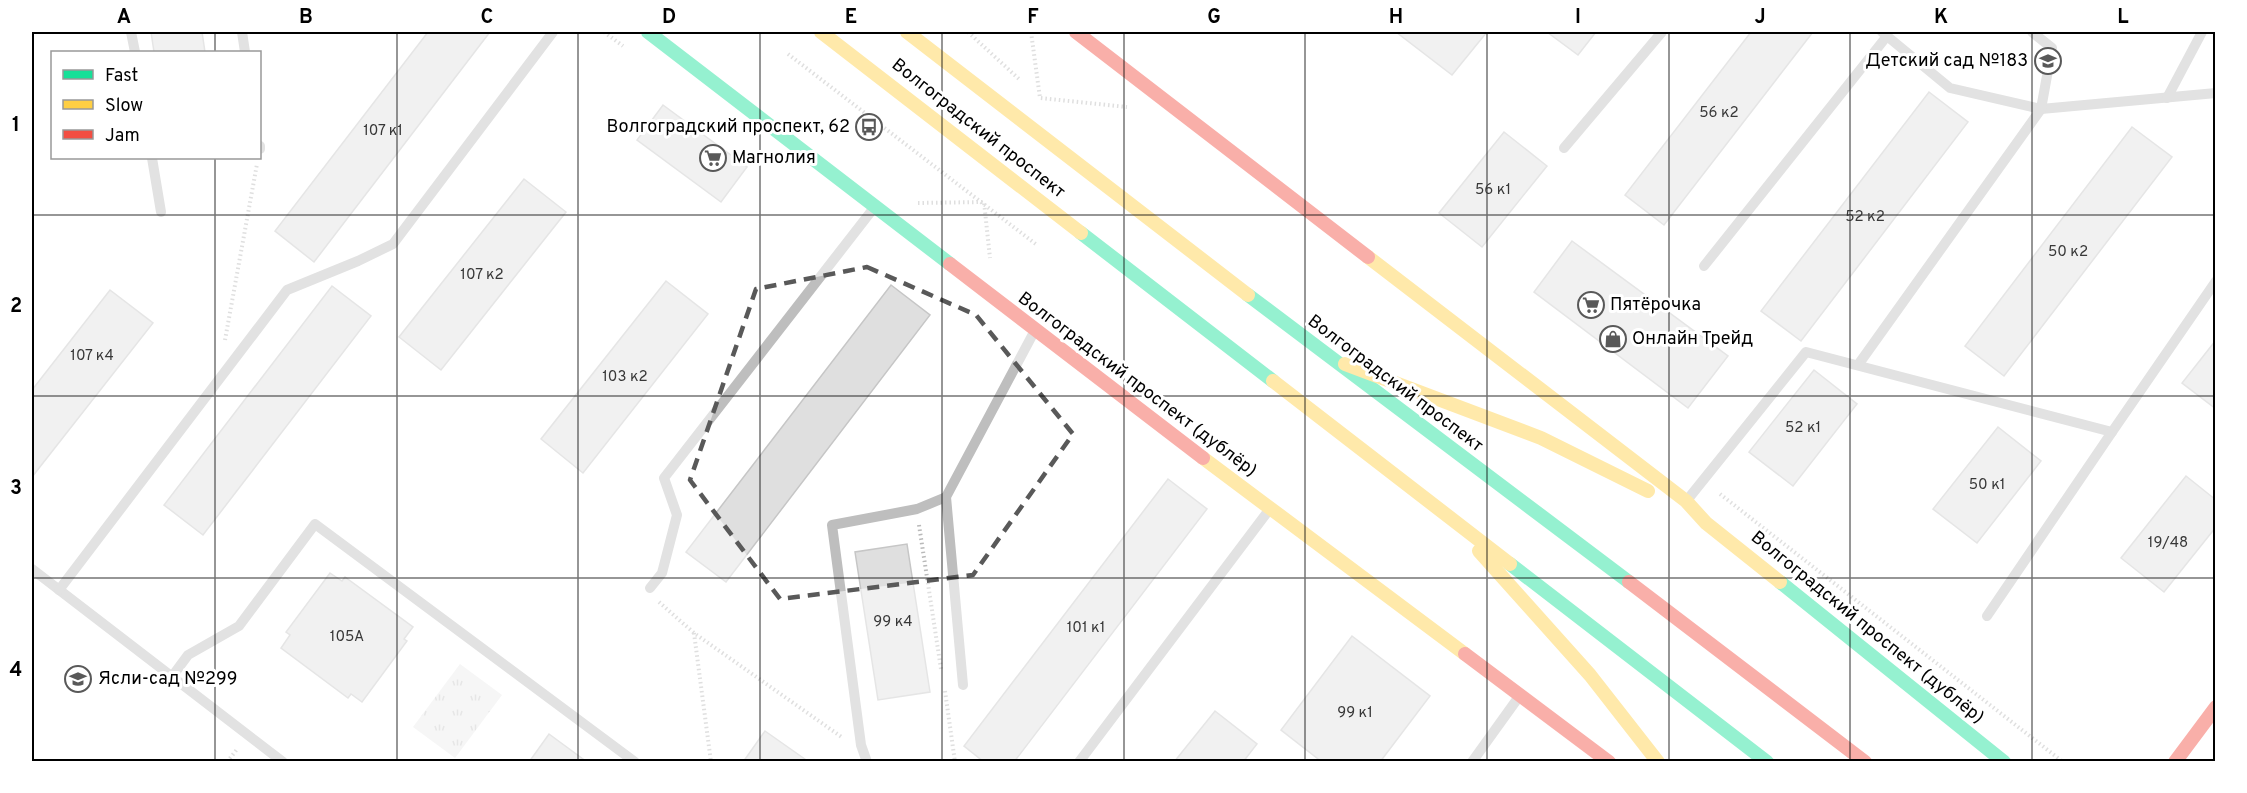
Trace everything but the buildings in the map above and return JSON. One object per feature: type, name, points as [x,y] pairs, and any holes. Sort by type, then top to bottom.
[{"type":"main road","name":"Волгоградский проспект (дублёр)","points":[[648,32],[1270,509],[1609,762]]},
{"type":"main road","name":"Волгоградский проспект","points":[[821,32],[1767,762]]},
{"type":"main road","name":"Волгоградский проспект","points":[[907,32],[1329,358],[1668,610],[1864,762]]},
{"type":"main road","name":"Волгоградский проспект (дублёр)","points":[[1076,32],[1686,501],[1707,523],[2004,762]]},
{"type":"main road","name":"Волгоградский проспект (дублёр)","points":[[1329,358],[1541,438],[1595,463],[1707,523]]},
{"type":"main road","points":[[1443,510],[1590,675],[1658,762]]},
{"type":"main road","points":[[2175,762],[2216,707]]},
{"type":"lane","points":[[131,32],[135,51]]},
{"type":"lane","points":[[242,32],[245,51]]},
{"type":"lane","points":[[59,590],[287,290],[393,244],[553,32]]},
{"type":"lane","points":[[1564,148],[1662,32]]},
{"type":"lane","points":[[1858,365],[2041,110],[2052,48],[2032,32]]},
{"type":"lane","points":[[2167,98],[2202,32]]},
{"type":"lane","points":[[1704,266],[1884,34],[1950,88],[2041,110],[2216,93]]},
{"type":"lane","points":[[152,159],[161,212]]},
{"type":"lane","points":[[650,588],[662,573],[677,515],[664,478],[876,206]]},
{"type":"lane","points":[[1988,616],[2216,281]]},
{"type":"lane","points":[[963,685],[946,497],[1035,329]]},
{"type":"lane","points":[[1686,501],[1806,352],[2112,432]]},
{"type":"lane","points":[[867,762],[861,745],[832,525],[917,509],[946,497]]},
{"type":"lane","points":[[1079,762],[1270,509]]},
{"type":"lane","points":[[171,678],[188,655],[239,626],[315,524],[635,762]]},
{"type":"lane","points":[[32,569],[283,762]]},
{"type":"lane","points":[[1472,762],[1520,695]]},
{"type":"path","points":[[968,32],[1024,83]]},
{"type":"path","points":[[1031,32],[1040,98]]},
{"type":"path","points":[[788,54],[1037,244]]},
{"type":"path","points":[[1032,91],[1048,106]]},
{"type":"path","points":[[1040,98],[1129,107]]},
{"type":"path","points":[[233,361],[225,341],[258,159]]},
{"type":"path","points":[[913,204],[984,202]]},
{"type":"path","points":[[984,202],[991,264]]},
{"type":"path","points":[[917,509],[941,670]]},
{"type":"path","points":[[650,588],[658,602],[694,633],[839,736],[861,745]]},
{"type":"path","points":[[694,633],[711,762]]},
{"type":"path","points":[[943,681],[955,762]]},
{"type":"highlighted area","points":[[867,267],[976,315],[1073,434],[973,575],[780,599],[690,480],[756,289]]},
{"type":"green space","points":[[460,664],[502,695],[455,758],[413,727]]},
{"type":"traffic: fast","points":[[648,32],[950,264]]},
{"type":"traffic: fast","points":[[1081,233],[1273,381]]},
{"type":"traffic: fast","points":[[1248,295],[1629,582]]},
{"type":"traffic: fast","points":[[1510,564],[1767,762]]},
{"type":"traffic: fast","points":[[1780,582],[2004,762]]},
{"type":"traffic: slow","points":[[821,32],[1081,233]]},
{"type":"traffic: slow","points":[[907,32],[1248,295]]},
{"type":"traffic: slow","points":[[1368,257],[1686,501],[1706,523],[1780,582]]},
{"type":"traffic: slow","points":[[1345,364],[1541,438],[1648,491]]},
{"type":"traffic: slow","points":[[1273,381],[1510,564]]},
{"type":"traffic: slow","points":[[1203,458],[1465,654]]},
{"type":"traffic: slow","points":[[1479,551],[1590,675],[1658,762]]},
{"type":"traffic: jam","points":[[1076,32],[1368,257]]},
{"type":"traffic: jam","points":[[950,264],[1203,458]]},
{"type":"traffic: jam","points":[[1629,582],[1865,762]]},
{"type":"traffic: jam","points":[[1465,654],[1609,762]]},
{"type":"traffic: jam","points":[[2175,762],[2216,707]]},
{"type":"place","name":"Детский сад №183","points":[[2048,61]]},
{"type":"place","name":"Волгоградский проспект, 62","points":[[869,127]]},
{"type":"place","name":"Магнолия","points":[[713,158]]},
{"type":"place","name":"Пятёрочка","points":[[1591,305]]},
{"type":"place","name":"Онлайн Трейд","points":[[1613,339]]},
{"type":"place","name":"Ясли-сад №299","points":[[78,679]]}]
